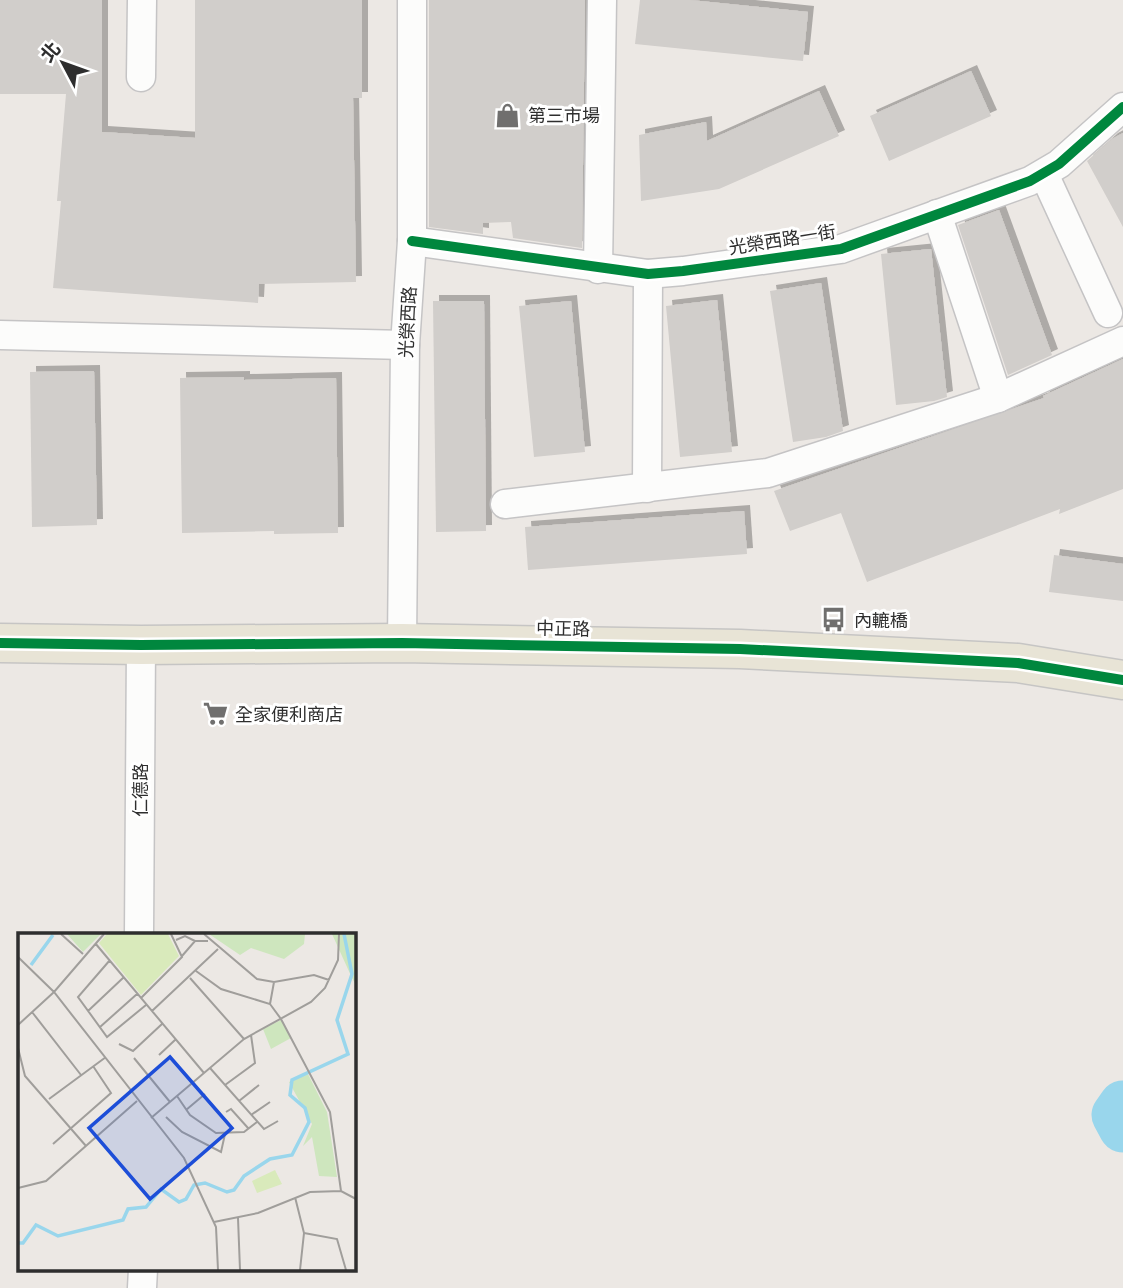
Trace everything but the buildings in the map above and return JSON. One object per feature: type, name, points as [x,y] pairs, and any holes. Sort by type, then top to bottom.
[{"type":"main road","name":"中正路","points":[[0,643],[402,643],[740,649],[1018,663],[1123,680]]},
{"type":"street","points":[[141,77],[142,0]]},
{"type":"street","name":"光榮西路","points":[[402,643],[405,345],[412,242],[412,0]]},
{"type":"street","points":[[598,269],[602,0]]},
{"type":"street","name":"光榮西路一街","points":[[412,242],[648,274],[841,249],[1044,174],[1123,107]]},
{"type":"street","points":[[1044,174],[1108,313]]},
{"type":"street","points":[[937,214],[998,398]]},
{"type":"street","points":[[647,488],[648,274]]},
{"type":"street","points":[[0,335],[405,345]]},
{"type":"street","points":[[505,504],[768,473],[998,398],[1123,341]]},
{"type":"street","name":"仁德路","points":[[139,933],[141,645]]},
{"type":"street","points":[[142,1270],[142,1288]]},
{"type":"waterway","points":[[1123,1105],[1116,1115],[1123,1128]]},
{"type":"cycle path","points":[[412,241],[648,274],[841,249],[1030,181],[1059,164],[1123,107]]},
{"type":"cycle path","points":[[0,643],[402,643],[740,649],[1018,663],[1123,680]]},
{"type":"place","name":"第三市場","points":[[508,115]]},
{"type":"place","name":"內轆橋","points":[[834,620]]},
{"type":"place","name":"全家便利商店","points":[[215,714]]}]
